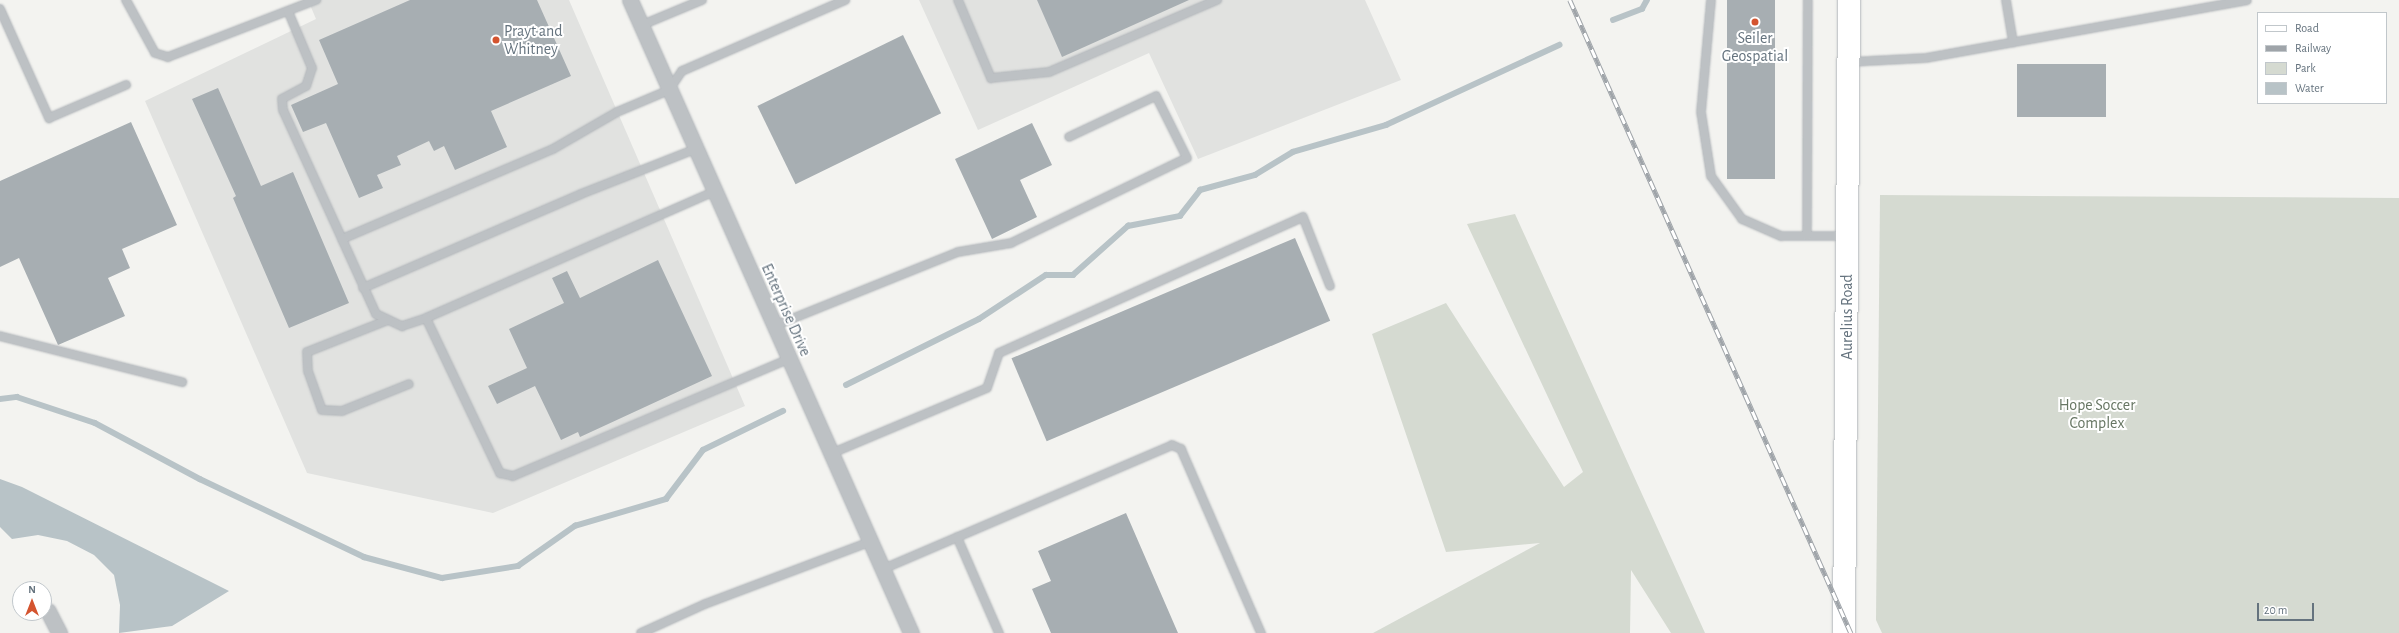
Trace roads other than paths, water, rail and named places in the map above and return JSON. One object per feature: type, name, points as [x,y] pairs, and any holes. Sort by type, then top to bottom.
[{"type":"street","name":"Enterprise Drive","points":[[630,0],[713,192],[911,633]]},
{"type":"street","name":"Aurelius Road","points":[[1844,633],[1849,0]]},
{"type":"street","points":[[52,619],[59,633]]},
{"type":"lane","points":[[126,0],[155,53],[168,57],[316,0]]},
{"type":"lane","points":[[642,25],[702,0]]},
{"type":"lane","points":[[342,239],[554,149],[617,112],[669,90],[682,71],[845,0]]},
{"type":"lane","points":[[958,0],[991,78],[1049,72],[1217,0]]},
{"type":"lane","points":[[1711,0],[1701,112],[1710,176],[1742,219],[1781,236],[1847,236]]},
{"type":"lane","points":[[1807,236],[1808,0]]},
{"type":"lane","points":[[2006,0],[2013,42]]},
{"type":"lane","points":[[1848,62],[1926,58],[2247,0]]},
{"type":"lane","points":[[0,9],[49,118],[126,84]]},
{"type":"lane","points":[[288,11],[312,68],[306,86],[282,99],[283,110],[376,314],[402,326],[426,318],[713,192]]},
{"type":"lane","points":[[774,326],[958,252],[1011,243],[1187,158],[1156,96],[1069,137]]},
{"type":"lane","points":[[363,288],[581,194],[695,149]]},
{"type":"lane","points":[[830,454],[988,388],[999,353],[1303,217],[1330,286]]},
{"type":"lane","points":[[426,318],[500,473],[513,476],[788,359]]},
{"type":"lane","points":[[388,320],[307,352],[308,371],[322,410],[342,411],[409,384]]},
{"type":"lane","points":[[0,336],[182,382]]},
{"type":"lane","points":[[883,569],[1172,445],[1181,449],[1261,633]]},
{"type":"lane","points":[[957,537],[999,633]]},
{"type":"lane","points":[[641,633],[705,604],[869,542]]},
{"type":"water","points":[[0,479],[22,487],[229,591],[172,626],[119,633],[120,605],[114,575],[94,555],[67,541],[38,535],[12,539],[0,527]]},
{"type":"waterway","points":[[1613,20],[1642,9],[1647,0]]},
{"type":"waterway","points":[[846,385],[979,319],[1046,275],[1073,275],[1128,226],[1180,216],[1200,190],[1255,175],[1293,152],[1386,125],[1559,45]]},
{"type":"waterway","points":[[0,399],[17,397],[95,423],[200,479],[364,557],[442,578],[518,566],[575,526],[666,499],[703,450],[783,411]]},
{"type":"railway","points":[[1570,0],[1851,633]]},
{"type":"place","name":"Seiler Geospatial","points":[[1755,22]]},
{"type":"place","name":"Prayt and Whitney","points":[[496,40]]},
{"type":"park label","name":"Hope Soccer Complex","points":[[2097,414]]}]
